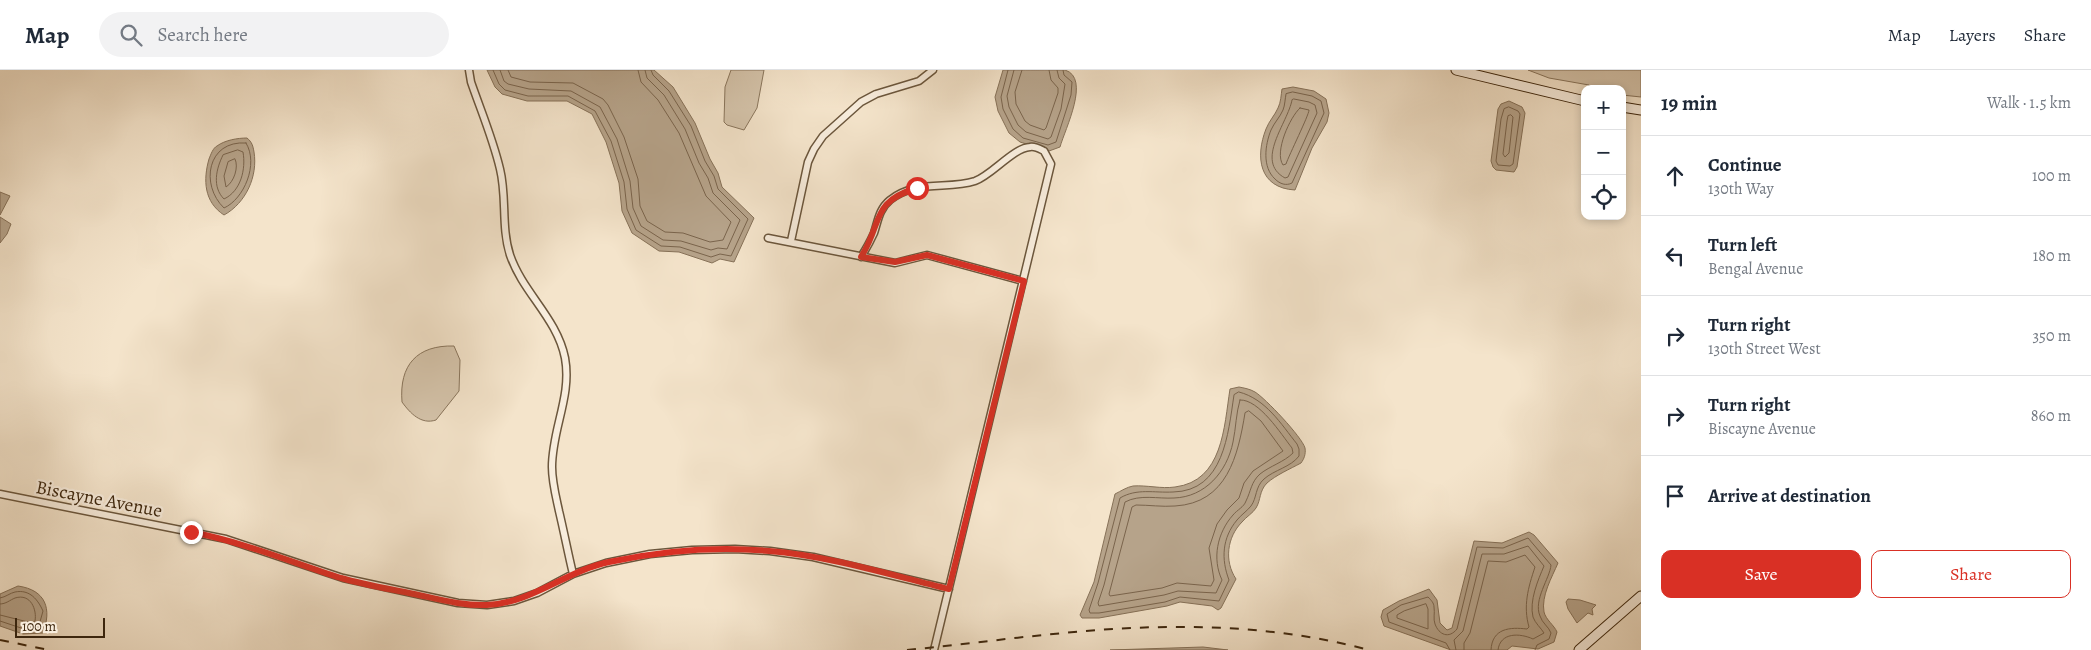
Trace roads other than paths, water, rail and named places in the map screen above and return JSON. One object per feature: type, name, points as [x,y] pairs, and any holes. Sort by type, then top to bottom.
[{"type":"street","points":[[469,70],[471,82],[500,169],[505,232],[510,255],[523,282],[553,324],[565,357],[567,375],[566,394],[554,441],[552,468],[573,574]]},
{"type":"street","points":[[790,241],[808,162],[823,136],[861,102],[876,94],[919,81],[933,70]]},
{"type":"street","points":[[1456,70],[1581,100]]},
{"type":"street","points":[[1626,108],[1641,110]]},
{"type":"street","points":[[861,257],[869,245],[878,214],[890,200],[904,192],[931,184],[965,183],[976,180],[1021,150],[1030,147],[1044,151],[1051,164],[934,650]]},
{"type":"street","points":[[768,238],[895,262],[927,255],[1024,281]]},
{"type":"street","name":"Biscayne Avenue","points":[[0,494],[226,539],[343,578],[458,604],[487,605],[514,601],[537,593],[573,574],[606,563],[650,554],[692,550],[735,549],[813,556],[949,589]]},
{"type":"street","points":[[1579,650],[1641,596]]},
{"type":"water","points":[[487,70],[654,70],[673,87],[695,123],[718,173],[722,187],[754,218],[734,262],[720,259],[712,263],[679,252],[659,251],[632,233],[622,211],[619,183],[606,142],[592,114],[567,101],[527,101],[502,94],[495,87]]},
{"type":"water","points":[[1003,70],[1065,70],[1072,75],[1076,83],[1074,105],[1060,147],[1049,151],[1020,142],[1009,133],[998,111],[995,97]]},
{"type":"water","points":[[1293,87],[1314,91],[1326,99],[1329,113],[1327,122],[1312,148],[1295,190],[1274,184],[1267,177],[1261,160],[1261,150],[1267,126],[1277,111],[1282,89]]},
{"type":"water","points":[[1509,101],[1522,107],[1525,113],[1517,167],[1514,172],[1496,170],[1491,161],[1498,109],[1501,104]]},
{"type":"water","points":[[240,138],[247,138],[252,144],[254,152],[255,161],[252,179],[249,188],[239,203],[224,215],[212,204],[207,190],[206,175],[209,159],[214,148],[220,144]]},
{"type":"water","points":[[0,192],[10,196],[0,215]]},
{"type":"water","points":[[0,217],[11,224],[7,234],[0,243]]},
{"type":"water","points":[[1239,387],[1253,391],[1267,402],[1297,435],[1305,448],[1305,452],[1301,463],[1267,483],[1256,508],[1242,522],[1233,535],[1230,542],[1229,557],[1232,572],[1236,579],[1221,608],[1218,610],[1212,606],[1180,602],[1099,618],[1082,618],[1080,615],[1094,582],[1115,494],[1133,486],[1175,487],[1191,483],[1203,475],[1212,463],[1223,435],[1230,389]]},
{"type":"water","points":[[1529,532],[1534,535],[1558,563],[1548,587],[1543,606],[1545,615],[1557,632],[1554,642],[1538,649],[1512,646],[1507,650],[1451,650],[1384,626],[1381,617],[1383,610],[1399,601],[1429,589],[1437,600],[1440,623],[1447,630],[1452,628],[1474,541],[1502,543]]},
{"type":"water","points":[[18,586],[27,588],[41,596],[47,616],[43,633],[23,634],[0,626],[0,594]]},
{"type":"water","points":[[1568,599],[1580,600],[1596,605],[1592,609],[1593,615],[1588,613],[1577,623],[1568,609],[1566,602]]},
{"type":"water","points":[[1203,647],[1228,650],[1110,650]]},
{"type":"railway","points":[[907,650],[1080,631],[1149,627],[1231,628],[1277,632],[1369,650]]},
{"type":"railway","points":[[0,640],[49,650]]}]
